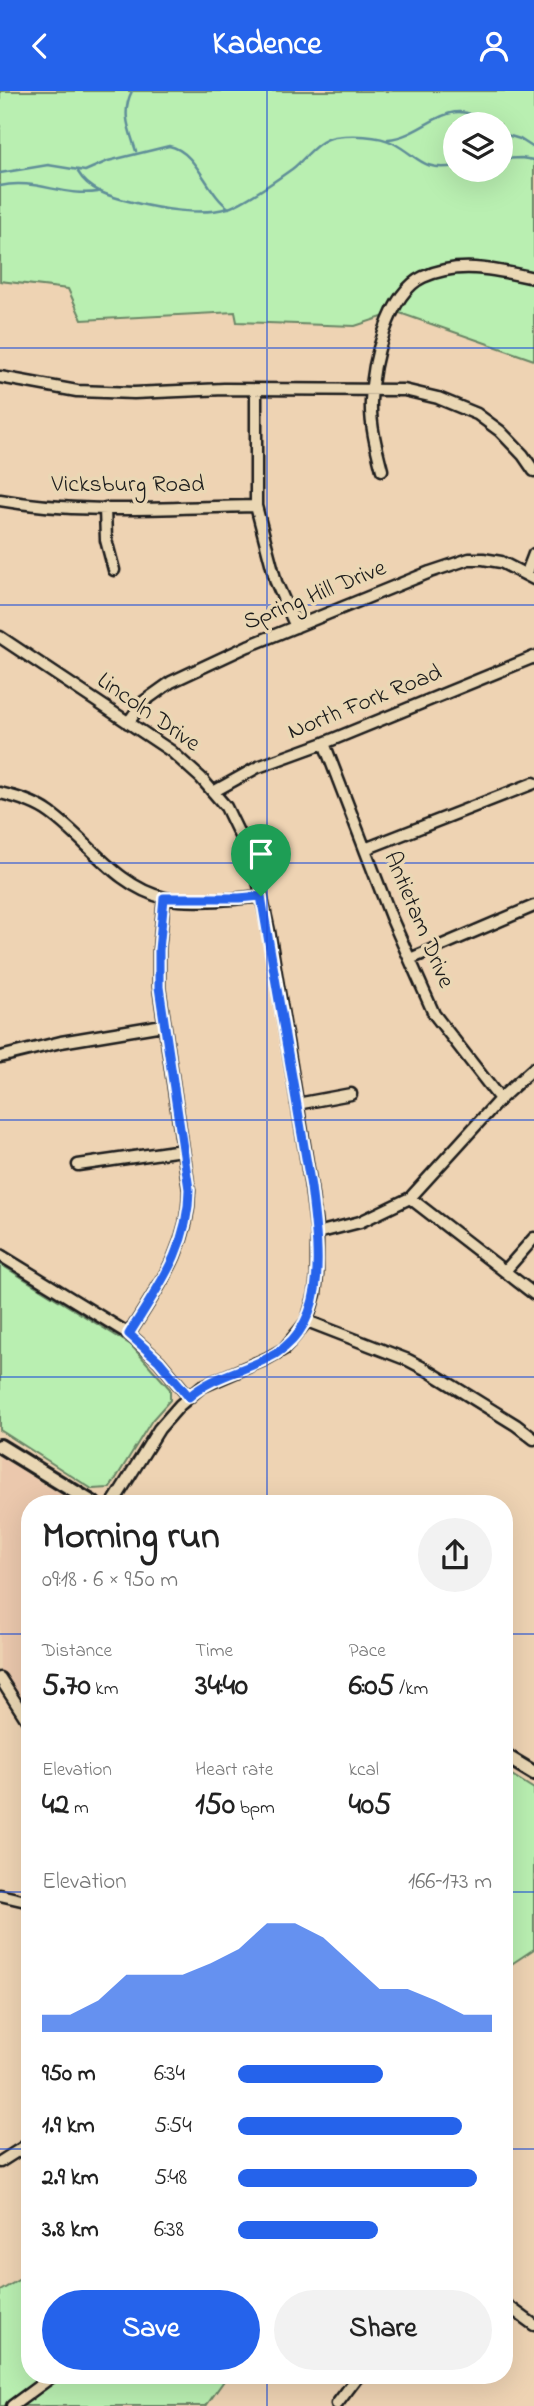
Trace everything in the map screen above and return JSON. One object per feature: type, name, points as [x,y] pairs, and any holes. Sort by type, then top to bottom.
[{"type":"main road","points":[[0,1446],[80,1495]]},
{"type":"main road","points":[[513,1759],[532,1767]]},
{"type":"street","points":[[382,470],[375,443],[372,388],[374,368],[397,302],[413,282],[433,273],[469,266],[534,278]]},
{"type":"street","points":[[0,377],[78,391],[134,393],[372,388],[404,390],[438,398],[477,414],[500,431],[534,471]]},
{"type":"street","points":[[256,390],[256,506],[276,582],[296,627]]},
{"type":"street","name":"Vicksburg Road","points":[[0,500],[41,506],[105,508],[256,506]]},
{"type":"street","points":[[105,508],[106,540],[114,570]]},
{"type":"street","points":[[530,577],[534,554]]},
{"type":"street","name":"Spring Hill Drive","points":[[128,723],[143,702],[162,687],[296,627],[430,572],[469,559],[501,562],[530,577]]},
{"type":"street","name":"Lincoln Drive","points":[[0,637],[171,751],[201,778],[226,807],[242,836],[255,867],[261,896],[298,1104],[317,1233],[316,1294],[307,1321],[284,1349],[201,1387],[189,1397],[159,1429],[118,1495]]},
{"type":"street","name":"North Fork Road","points":[[213,792],[258,767],[324,743],[534,657]]},
{"type":"street","name":"Antietam Drive","points":[[324,743],[434,1014],[500,1099]]},
{"type":"street","points":[[365,849],[534,783]]},
{"type":"street","points":[[0,793],[17,797],[48,811],[108,867],[134,886],[164,898],[261,896]]},
{"type":"street","points":[[129,1334],[174,1261],[189,1212],[189,1189],[181,1150],[159,987],[164,898]]},
{"type":"street","points":[[410,959],[534,906]]},
{"type":"street","points":[[0,1056],[61,1042],[163,1025]]},
{"type":"street","points":[[317,1233],[360,1222],[410,1198],[500,1099],[534,1068]]},
{"type":"street","points":[[298,1104],[351,1094]]},
{"type":"street","points":[[78,1165],[181,1150]]},
{"type":"street","points":[[410,1198],[534,1294]]},
{"type":"street","points":[[505,1271],[534,1238]]},
{"type":"street","points":[[0,1255],[129,1334],[159,1361],[189,1397]]},
{"type":"street","points":[[307,1321],[418,1365],[516,1425],[534,1439]]},
{"type":"street","points":[[0,1678],[21,1711]]},
{"type":"street","points":[[0,1895],[21,1900]]},
{"type":"street","points":[[0,2162],[21,2149]]},
{"type":"street","points":[[513,2309],[534,2325]]},
{"type":"street","points":[[12,2406],[42,2384]]},
{"type":"street","points":[[337,2404],[352,2384]]},
{"type":"shaded area","points":[[0,1457],[61,1495],[21,1495],[21,1706],[0,1671]]},
{"type":"green space","points":[[0,91],[534,91],[534,360],[397,312],[355,326],[237,322],[235,312],[82,320],[68,289],[0,281]]},
{"type":"green space","points":[[0,1264],[131,1345],[170,1389],[170,1400],[152,1420],[110,1488],[92,1489],[0,1430]]},
{"type":"green space","points":[[513,1776],[534,1789],[534,1949],[513,1963]]},
{"type":"green space","points":[[21,2278],[21,2384],[222,2384],[206,2406],[0,2406],[0,2291]]},
{"type":"waterway","points":[[132,91],[127,114],[136,151]]},
{"type":"waterway","points":[[388,139],[414,131],[443,116]]},
{"type":"waterway","points":[[78,172],[94,189],[116,198],[167,209],[205,211],[228,208],[243,201],[292,169],[323,142],[335,137],[380,138],[393,143],[427,165],[443,167]]},
{"type":"waterway","points":[[513,137],[534,148]]},
{"type":"waterway","points":[[0,173],[48,165],[85,171],[108,161],[169,146],[187,156],[221,202],[229,208]]},
{"type":"waterway","points":[[513,158],[534,160]]},
{"type":"waterway","points":[[0,186],[25,184],[72,192],[98,192]]},
{"type":"route","points":[[261,896],[311,1187],[317,1233],[316,1294],[307,1321],[284,1349],[201,1387],[189,1397],[159,1361],[129,1334],[174,1261],[189,1212],[189,1189],[181,1150],[159,987],[164,898],[261,896]]}]
